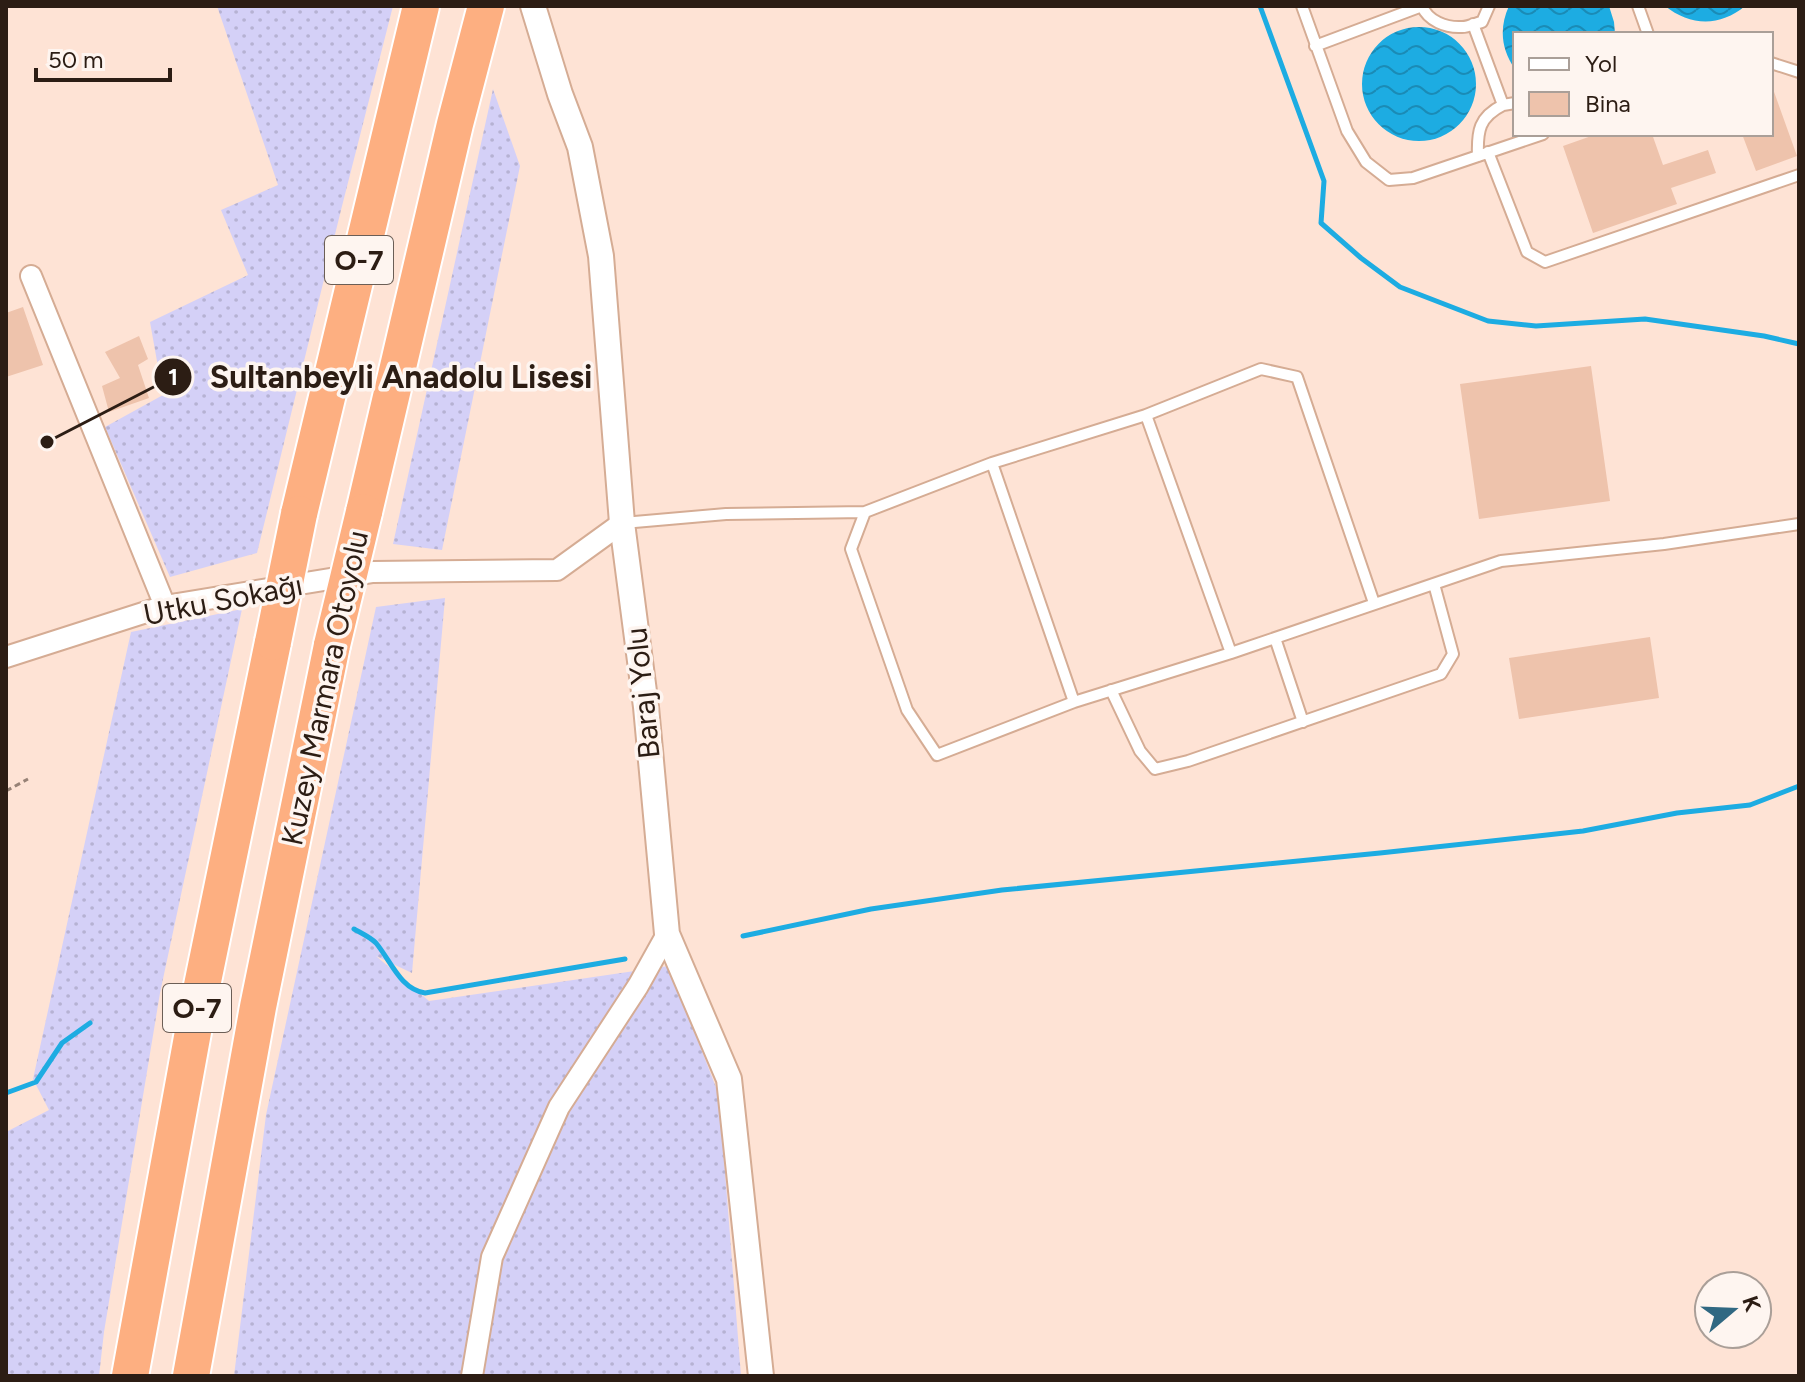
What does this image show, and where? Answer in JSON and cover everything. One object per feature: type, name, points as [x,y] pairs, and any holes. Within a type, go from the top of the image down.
[{"type":"highway","name":"Kuzey Marmara Otoyolu","points":[[130,1376],[194,1025],[299,514],[421,6]]},
{"type":"highway","name":"Kuzey Marmara Otoyolu","points":[[191,1376],[255,1023],[332,645],[455,124],[486,6]]},
{"type":"street","name":"Baraj Yolu","points":[[533,6],[580,147],[601,256],[622,523],[646,707],[667,934],[729,1079],[761,1376]]},
{"type":"street","points":[[31,276],[165,606]]},
{"type":"street","name":"Utku Sokağı","points":[[6,657],[165,606],[373,572],[557,570],[622,523]]},
{"type":"street","points":[[472,1376],[492,1257],[559,1107],[638,986],[667,934]]},
{"type":"lane","points":[[1302,6],[1347,131],[1366,162],[1389,180],[1413,178],[1536,136]]},
{"type":"lane","points":[[1315,46],[1422,6],[1425,13],[1438,23],[1462,27],[1482,22],[1489,6]]},
{"type":"lane","points":[[1638,6],[1647,32]]},
{"type":"lane","points":[[1473,24],[1503,105]]},
{"type":"lane","points":[[1773,64],[1799,72]]},
{"type":"lane","points":[[1513,103],[1489,112],[1481,124],[1478,138],[1527,252],[1545,262],[1799,175]]},
{"type":"lane","points":[[622,523],[726,514],[865,512],[992,463],[1146,415],[1261,369],[1297,377],[1374,603]]},
{"type":"lane","points":[[1146,415],[1231,653]]},
{"type":"lane","points":[[992,463],[1074,702]]},
{"type":"lane","points":[[865,512],[851,549],[907,710],[937,755],[1074,702],[1231,653],[1501,561],[1664,544],[1799,524]]},
{"type":"lane","points":[[1111,690],[1140,751],[1155,769],[1188,761],[1441,674],[1453,654],[1434,584]]},
{"type":"lane","points":[[1275,638],[1303,722]]},
{"type":"path","points":[[6,791],[28,779]]},
{"type":"shaded area","points":[[217,6],[393,6],[257,553],[170,577],[105,427],[163,395],[150,322],[248,275],[221,210],[278,185]]},
{"type":"shaded area","points":[[493,89],[520,166],[442,550],[393,544]]},
{"type":"shaded area","points":[[445,598],[412,973],[376,956],[429,1001],[669,966],[719,1095],[741,1376],[234,1376],[266,1115],[376,607]]},
{"type":"shaded area","points":[[242,609],[160,993],[99,1376],[6,1376],[6,1132],[49,1110],[33,1079],[131,632]]},
{"type":"water","points":[[1509,6],[1609,6],[1615,32],[1513,32],[1513,65],[1503,38]]},
{"type":"water","points":[[1665,6],[1745,6],[1725,18],[1705,21],[1685,17]]},
{"type":"water","points":[[1419,27],[1441,32],[1459,44],[1471,62],[1476,84],[1471,106],[1459,124],[1441,136],[1419,141],[1397,136],[1379,124],[1367,106],[1362,84],[1367,62],[1379,44],[1397,32]]},
{"type":"building","points":[[1773,89],[1797,156],[1756,171],[1743,136],[1773,136]]},
{"type":"building","points":[[1591,136],[1653,136],[1663,165],[1708,150],[1716,173],[1671,188],[1677,204],[1593,233],[1563,146]]},
{"type":"building","points":[[23,307],[43,365],[6,377],[6,313]]},
{"type":"building","points":[[139,336],[148,359],[138,365],[149,398],[109,412],[102,386],[120,378],[105,352]]},
{"type":"building","points":[[1591,366],[1610,501],[1479,519],[1460,384]]},
{"type":"building","points":[[1650,637],[1659,698],[1519,719],[1509,658]]},
{"type":"waterway","points":[[1260,6],[1324,181],[1321,223],[1400,287],[1488,321],[1536,326],[1645,319],[1799,344]]},
{"type":"waterway","points":[[743,936],[871,909],[1002,890],[1583,831],[1677,813],[1750,805],[1799,786]]},
{"type":"waterway","points":[[354,929],[376,943],[402,980],[425,993],[625,959]]},
{"type":"waterway","points":[[6,1093],[36,1082],[62,1043],[90,1023]]},
{"type":"place","name":"Sultanbeyli Anadolu Lisesi","points":[[47,442]]}]
